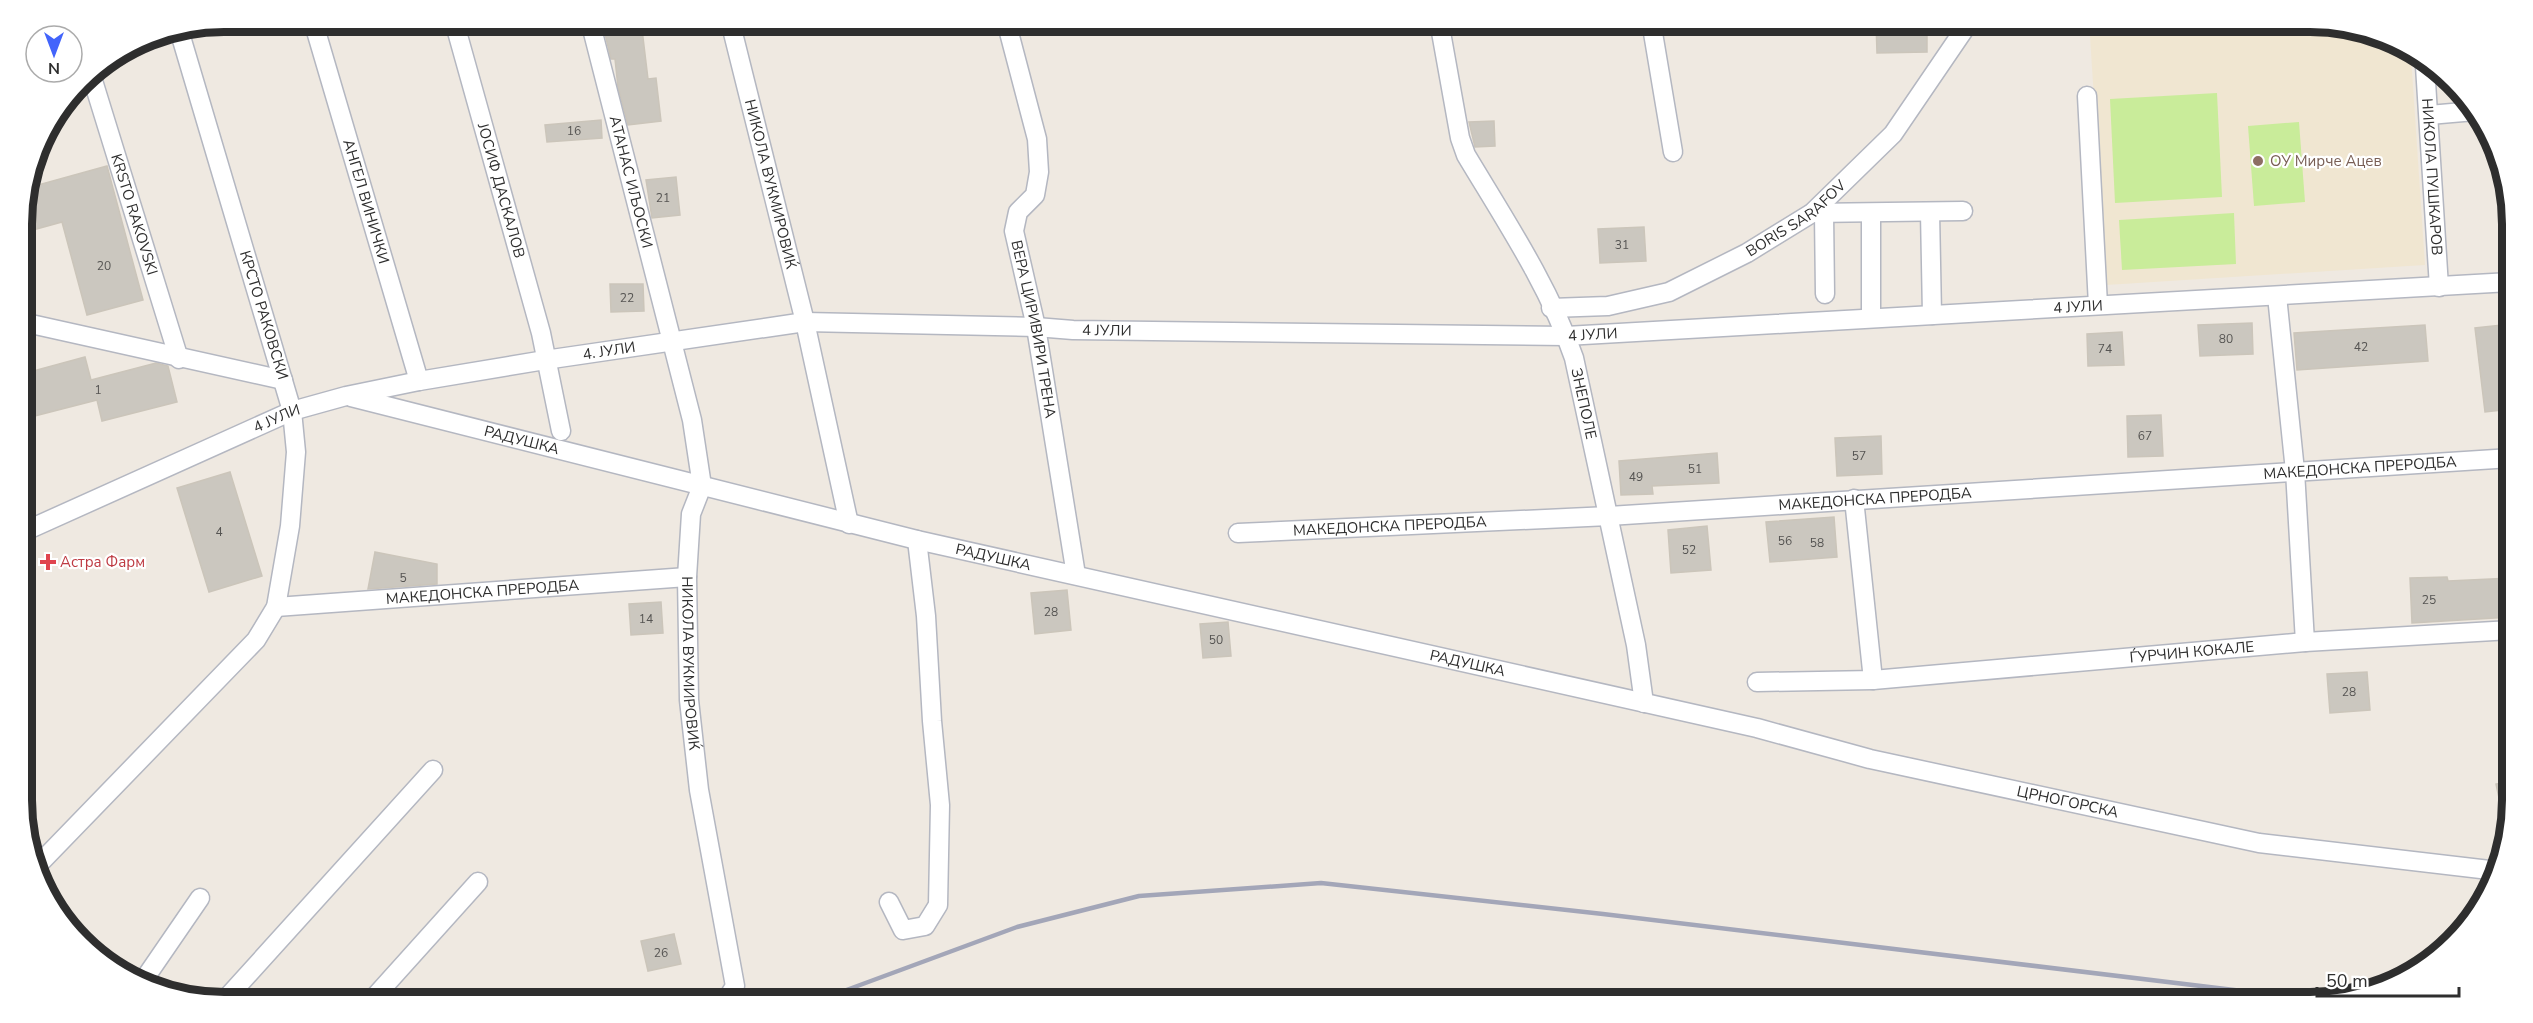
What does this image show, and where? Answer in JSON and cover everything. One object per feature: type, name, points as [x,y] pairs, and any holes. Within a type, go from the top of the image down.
[{"type":"street","name":"АНГЕЛ ВИНИЧКИ","points":[[316,32],[419,381]]},
{"type":"street","name":"ЈОСИФ ДАСКАЛОВ","points":[[457,32],[538,322],[561,431]]},
{"type":"street","name":"AТАНАС ИЉОСКИ","points":[[593,32],[643,235],[674,343]]},
{"type":"street","name":"НИКОЛА ВУКМИРОВИЌ","points":[[733,32],[804,322],[849,524]]},
{"type":"street","name":"ВЕРА ЦИРИВИРИ ТРЕНА","points":[[1009,32],[1037,139],[1039,172],[1035,195],[1018,212],[1014,231],[1036,327],[1076,575]]},
{"type":"street","name":"ЗНЕПОЛЕ","points":[[1441,32],[1460,138],[1466,155],[1529,260],[1566,336],[1574,358],[1636,645],[1644,702]]},
{"type":"street","points":[[1653,32],[1673,152]]},
{"type":"street","name":"BORIS SARAFOV","points":[[1551,308],[1608,306],[1669,292],[1747,253],[1818,213],[1893,134],[1963,32]]},
{"type":"street","name":"КРСТО РАКОВСКИ","points":[[181,36],[292,411],[296,452],[290,526],[276,607]]},
{"type":"street","name":"НИКОЛА ПУШКАРОВ","points":[[2425,71],[2439,286]]},
{"type":"street","name":"KRSTO RAKOVSKI","points":[[92,84],[179,359]]},
{"type":"street","points":[[2087,96],[2098,305]]},
{"type":"street","points":[[2428,115],[2465,112]]},
{"type":"street","points":[[1825,294],[1818,213],[1963,211]]},
{"type":"street","points":[[1930,212],[1932,315]]},
{"type":"street","points":[[1871,213],[1871,318]]},
{"type":"street","name":"4 ЈУЛИ","points":[[674,343],[804,322],[1036,327],[1073,330],[1566,336],[2502,282]]},
{"type":"street","points":[[2277,296],[2295,471],[2304,642]]},
{"type":"street","points":[[32,324],[179,359],[283,380]]},
{"type":"street","name":"4. ЈУЛИ","points":[[545,360],[674,343]]},
{"type":"street","points":[[674,343],[692,420],[702,486]]},
{"type":"street","name":"4 ЈУЛИ","points":[[32,528],[292,411],[346,396],[419,381],[545,360]]},
{"type":"street","name":"РАДУШКА","points":[[346,396],[849,524],[1644,702]]},
{"type":"street","name":"МАКЕДОНСКА ПРЕРОДБА","points":[[1238,533],[1609,516],[2502,459]]},
{"type":"street","name":"НИКОЛА ВУКМИРОВИЌ","points":[[702,486],[691,514],[687,577],[688,700],[699,790],[735,986],[732,992]]},
{"type":"street","points":[[1854,499],[1873,680]]},
{"type":"street","points":[[889,902],[903,930],[925,926],[938,905],[940,805],[918,540]]},
{"type":"street","name":"МАКЕДОНСКА ПРЕРОДБА","points":[[276,607],[687,577]]},
{"type":"street","points":[[42,861],[256,640],[276,607]]},
{"type":"street","name":"ЃУРЧИН КОКАЛЕ","points":[[1757,682],[1873,680],[2304,642],[2502,631]]},
{"type":"street","name":"ЦРНОГОРСКА","points":[[1644,702],[1757,728],[1870,759],[2259,843],[2488,870]]},
{"type":"street","points":[[232,992],[433,770]]},
{"type":"street","points":[[379,992],[478,882]]},
{"type":"street","points":[[146,975],[200,898]]},
{"type":"shaded area","name":"ОУ Мирче Ацев","points":[[2090,32],[2322,32],[2347,35],[2371,42],[2411,61],[2425,265],[2106,285]]},
{"type":"green space","points":[[2217,93],[2222,197],[2115,203],[2110,99]]},
{"type":"green space","points":[[2299,122],[2305,202],[2254,206],[2248,126]]},
{"type":"green space","points":[[2234,213],[2236,264],[2122,270],[2119,220]]},
{"type":"building","points":[[605,32],[642,32],[648,79],[656,78],[661,121],[628,125],[618,87],[615,59],[611,59]]},
{"type":"building","points":[[1876,32],[1927,32],[1927,52],[1877,53]]},
{"type":"building","points":[[601,120],[602,138],[547,142],[545,125]]},
{"type":"building","points":[[1494,121],[1495,146],[1475,147],[1469,122]]},
{"type":"building","points":[[107,166],[143,300],[87,315],[62,222],[32,230],[36,186]]},
{"type":"building","points":[[676,177],[680,215],[652,218],[646,180]]},
{"type":"building","points":[[1644,227],[1646,261],[1600,263],[1598,229]]},
{"type":"building","points":[[610,284],[643,284],[644,311],[611,312]]},
{"type":"building","points":[[2252,323],[2253,354],[2200,356],[2198,325]]},
{"type":"building","points":[[2425,325],[2428,361],[2297,370],[2294,333]]},
{"type":"building","points":[[2502,325],[2502,410],[2485,412],[2475,328]]},
{"type":"building","points":[[2122,332],[2124,365],[2088,366],[2087,334]]},
{"type":"building","points":[[85,357],[91,380],[156,363],[168,366],[177,402],[102,421],[97,400],[32,417],[32,371]]},
{"type":"building","points":[[2161,415],[2163,456],[2128,457],[2127,416]]},
{"type":"building","points":[[1881,436],[1882,474],[1837,476],[1835,438]]},
{"type":"building","points":[[1717,453],[1719,483],[1652,486],[1653,494],[1621,495],[1619,461]]},
{"type":"building","points":[[230,472],[262,576],[209,592],[177,488]]},
{"type":"building","points":[[1834,517],[1837,557],[1770,562],[1766,522]]},
{"type":"building","points":[[1707,526],[1711,570],[1671,573],[1668,530]]},
{"type":"building","points":[[375,552],[437,564],[437,584],[368,589]]},
{"type":"building","points":[[2447,577],[2448,581],[2502,578],[2502,618],[2412,623],[2410,578]]},
{"type":"building","points":[[1067,590],[1071,630],[1035,634],[1031,593]]},
{"type":"building","points":[[661,602],[663,633],[631,635],[629,604]]},
{"type":"building","points":[[1228,622],[1231,656],[1203,658],[1200,624]]},
{"type":"building","points":[[2367,672],[2370,710],[2330,713],[2327,674]]},
{"type":"building","points":[[2502,783],[2501,809],[2496,784]]},
{"type":"building","points":[[674,934],[681,964],[648,971],[641,941]]},
{"type":"railway","points":[[842,992],[1017,927],[1139,896],[1321,883],[1603,914],[2243,991]]},
{"type":"place","name":"ОУ Мирче Ацев","points":[[2258,161]]},
{"type":"place","name":"Астра Фарм","points":[[48,562]]}]
